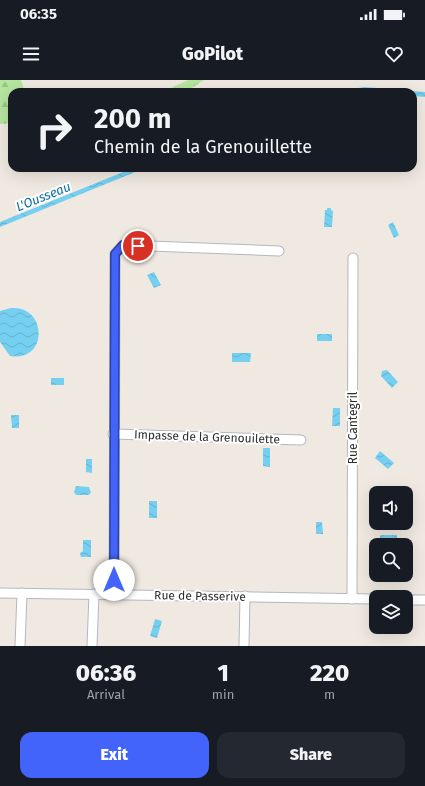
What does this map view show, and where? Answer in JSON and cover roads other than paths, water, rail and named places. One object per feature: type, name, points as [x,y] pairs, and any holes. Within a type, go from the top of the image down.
[{"type":"street","points":[[114,595],[113,434],[115,254],[123,245],[278,251]]},
{"type":"street","name":"Rue Cantegril","points":[[352,599],[353,258]]},
{"type":"street","name":"Impasse de la Grenouilette","points":[[113,434],[301,440]]},
{"type":"street","name":"Rue de Passerive","points":[[0,593],[369,599]]},
{"type":"street","points":[[20,646],[22,593]]},
{"type":"street","points":[[92,646],[94,594]]},
{"type":"street","points":[[244,646],[245,596]]},
{"type":"street","points":[[413,600],[425,600]]},
{"type":"water","points":[[417,91],[425,92],[425,97],[417,96]]},
{"type":"water","points":[[123,172],[135,172],[0,227],[0,222]]},
{"type":"water","points":[[327,208],[331,208],[333,211],[332,227],[324,227],[325,210],[327,210]]},
{"type":"water","points":[[393,222],[399,235],[394,238],[388,225]]},
{"type":"water","points":[[154,272],[161,285],[154,288],[147,275]]},
{"type":"water","points":[[11,308],[23,309],[32,315],[37,323],[39,333],[37,343],[32,351],[23,356],[10,356],[0,342],[0,311]]},
{"type":"water","points":[[317,334],[332,334],[332,341],[317,341]]},
{"type":"water","points":[[232,353],[251,353],[250,362],[232,362]]},
{"type":"water","points":[[387,370],[398,382],[392,388],[381,376],[382,371]]},
{"type":"water","points":[[51,378],[64,378],[64,385],[51,385]]},
{"type":"water","points":[[333,408],[340,408],[340,426],[332,426]]},
{"type":"water","points":[[11,415],[19,415],[19,428],[12,428]]},
{"type":"water","points":[[263,448],[270,448],[270,467],[263,466]]},
{"type":"water","points":[[380,451],[394,463],[388,469],[375,458]]},
{"type":"water","points":[[86,459],[92,459],[92,473],[86,472]]},
{"type":"water","points":[[76,486],[89,487],[91,493],[88,495],[76,495],[74,492]]},
{"type":"water","points":[[149,501],[157,501],[157,518],[149,518]]},
{"type":"water","points":[[316,522],[322,522],[323,534],[316,534]]},
{"type":"water","points":[[380,535],[397,535],[397,538],[380,538]]},
{"type":"water","points":[[83,540],[91,540],[91,557],[81,557],[80,553],[83,551]]},
{"type":"water","points":[[155,619],[162,621],[157,638],[150,636]]},
{"type":"water label","name":"L'Ousseau","points":[[43,196]]}]
